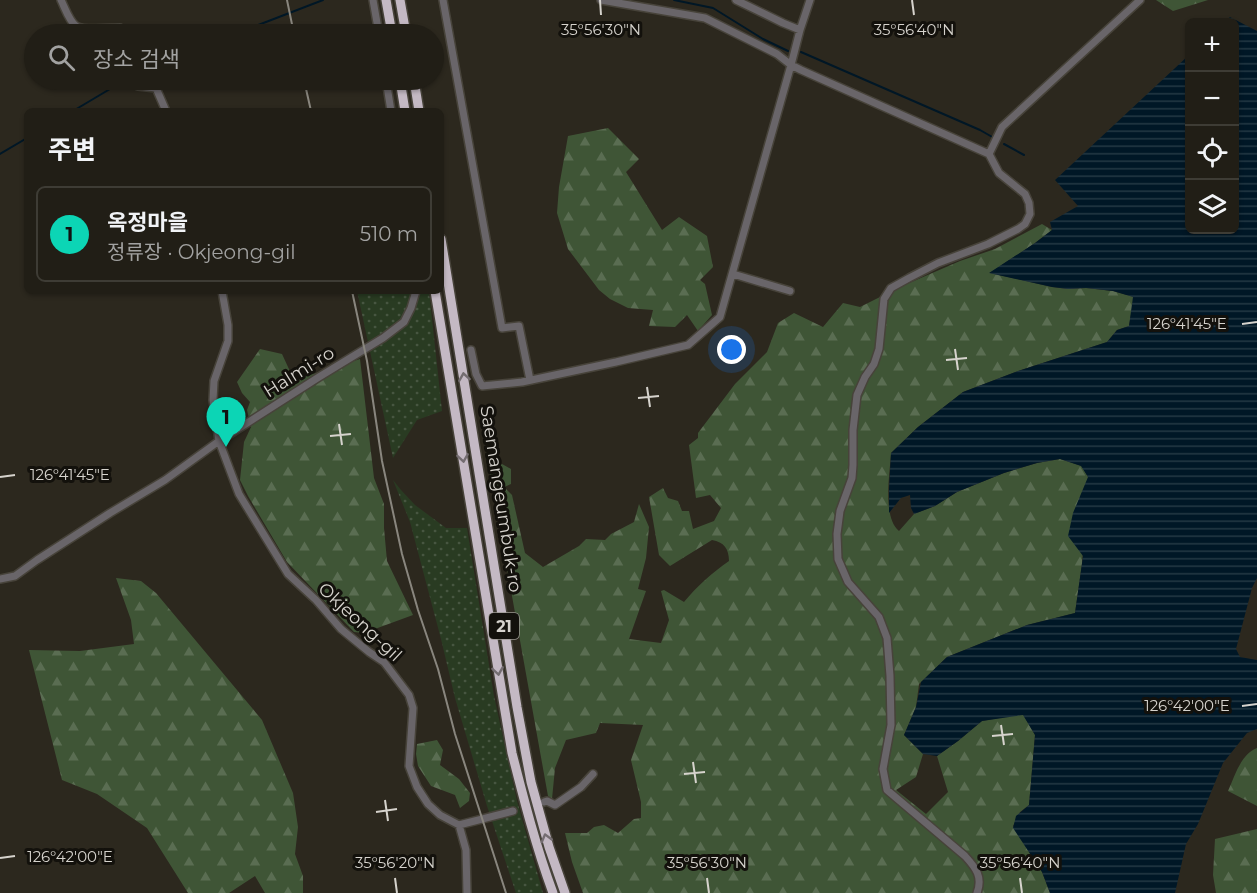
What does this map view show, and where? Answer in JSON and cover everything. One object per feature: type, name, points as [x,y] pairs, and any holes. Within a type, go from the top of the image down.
[{"type":"highway","points":[[386,0],[390,24]]},
{"type":"highway","points":[[400,0],[404,24]]},
{"type":"highway","points":[[402,90],[405,108]]},
{"type":"highway","points":[[416,90],[419,108]]},
{"type":"highway","name":"Saemangeumbuk-ro","points":[[444,257],[531,783],[565,893]]},
{"type":"highway","name":"Saemangeumbuk-ro","points":[[436,294],[512,753],[540,859],[553,893]]},
{"type":"street","points":[[61,0],[74,24]]},
{"type":"street","points":[[373,0],[377,24]]},
{"type":"street","points":[[443,0],[502,328],[519,326],[530,380]]},
{"type":"street","points":[[601,0],[705,18],[777,54],[801,70],[989,154],[999,172],[1025,194],[1029,203],[1030,214],[1025,224],[1018,229],[909,278],[891,288],[884,299],[879,349],[874,364],[857,395],[852,478],[840,511],[837,534],[838,559],[848,582],[879,617],[887,639],[891,725],[883,769],[887,790],[974,865],[980,884],[977,893]]},
{"type":"street","points":[[736,0],[800,30]]},
{"type":"street","points":[[471,350],[476,374],[482,386],[530,380],[688,345],[720,317],[810,0]]},
{"type":"street","points":[[989,154],[1002,128],[1140,0]]},
{"type":"street","points":[[157,90],[165,108]]},
{"type":"street","points":[[388,90],[391,108]]},
{"type":"street","points":[[733,274],[790,291]]},
{"type":"street","name":"Okjeong-gil","points":[[223,294],[228,325],[228,341],[214,381],[213,400],[219,441],[239,494],[288,574],[341,628],[384,662],[409,695],[413,708],[409,766],[417,787],[428,804],[459,825]]},
{"type":"street","name":"Halmi-ro","points":[[0,579],[15,576],[110,513],[165,480],[219,441],[383,338],[404,322],[415,294]]},
{"type":"street","points":[[544,802],[555,805],[581,787],[593,774]]},
{"type":"street","points":[[466,893],[466,850],[459,825],[513,811]]},
{"type":"green space","points":[[1156,0],[1208,0],[1173,11]]},
{"type":"green space","points":[[608,128],[639,159],[626,172],[662,230],[679,217],[707,236],[713,267],[700,280],[705,284],[712,315],[698,331],[687,315],[675,327],[649,326],[653,310],[628,308],[610,299],[599,290],[568,249],[557,213],[568,136]]},
{"type":"green space","points":[[1042,224],[1052,230],[990,273],[1052,287],[1113,291],[1134,297],[1129,326],[1117,330],[1107,342],[963,392],[918,427],[891,453],[888,494],[890,516],[899,531],[914,514],[935,506],[957,492],[1004,473],[1037,463],[1060,459],[1082,466],[1088,477],[1082,564],[1075,613],[1027,625],[947,657],[919,684],[916,707],[904,735],[923,754],[916,777],[896,790],[926,814],[948,792],[937,756],[982,721],[1023,714],[1035,735],[1029,805],[1020,812],[1013,826],[1042,872],[1050,893],[583,893],[565,833],[587,833],[594,827],[604,825],[618,833],[634,819],[641,818],[641,802],[631,760],[643,725],[600,723],[596,733],[566,740],[555,768],[552,799],[548,796],[489,468],[502,464],[511,469],[511,484],[504,487],[512,495],[525,553],[543,567],[579,546],[586,539],[605,540],[611,534],[634,522],[639,504],[649,527],[646,558],[638,589],[646,591],[629,639],[661,643],[669,620],[661,591],[664,590],[684,602],[705,580],[729,561],[729,557],[723,544],[712,540],[670,566],[659,555],[649,497],[663,488],[668,498],[678,501],[682,511],[689,511],[693,529],[714,521],[721,508],[710,495],[696,498],[689,445],[698,438],[698,433],[735,384],[767,352],[778,323],[794,313],[823,327],[843,303],[860,307],[960,261],[995,249]]},
{"type":"green space","points":[[358,294],[429,294],[442,411],[417,420],[393,458]]},
{"type":"green space","points":[[260,349],[282,354],[294,380],[360,359],[374,478],[384,504],[387,561],[413,615],[364,633],[354,632],[287,562],[248,496],[240,480],[244,442],[251,427],[247,410],[250,402],[242,393],[237,382]]},
{"type":"green space","points":[[393,480],[415,505],[446,528],[467,528],[494,696],[517,801],[543,893],[516,893],[455,698],[410,522]]},
{"type":"green space","points":[[116,578],[141,581],[156,593],[262,720],[293,793],[298,827],[295,854],[303,876],[303,893],[265,893],[255,876],[229,893],[188,893],[147,828],[97,794],[62,780],[29,650],[80,651],[134,644],[131,620]]},
{"type":"green space","points":[[437,740],[443,750],[440,765],[459,779],[470,793],[469,801],[460,808],[455,795],[431,786],[418,766],[417,744]]},
{"type":"green space","points":[[1257,748],[1257,806],[1228,791],[1242,761]]},
{"type":"green space","points":[[1257,829],[1257,893],[1216,893],[1213,875],[1215,839]]},
{"type":"water","points":[[1239,22],[1257,31],[1257,578],[1252,588],[1236,649],[1240,657],[1257,660],[1257,729],[1247,733],[1223,763],[1198,824],[1186,844],[1175,893],[1050,893],[1042,872],[1013,828],[1016,816],[1029,805],[1035,735],[1023,715],[982,721],[937,756],[923,754],[904,735],[916,707],[921,682],[947,657],[1027,625],[1075,613],[1083,556],[1068,536],[1073,513],[1088,477],[1081,466],[1060,459],[1037,463],[1004,473],[957,492],[935,506],[914,514],[910,495],[901,498],[889,513],[891,453],[918,427],[963,392],[1107,342],[1117,330],[1129,326],[1133,297],[1113,291],[1052,287],[989,273],[1052,230],[1050,222],[1078,206],[1055,180],[1185,59],[1185,234],[1239,234]]},
{"type":"waterway","points":[[261,24],[323,0]]},
{"type":"waterway","points":[[674,0],[713,8],[763,39],[788,51]]},
{"type":"waterway","points":[[801,52],[994,138]]},
{"type":"waterway","points":[[78,108],[108,90]]},
{"type":"waterway","points":[[0,154],[24,140]]},
{"type":"waterway","points":[[1004,144],[1024,155]]},
{"type":"railway","points":[[287,0],[292,24]]},
{"type":"railway","points":[[306,90],[310,108]]},
{"type":"railway","points":[[353,294],[367,361],[382,461],[402,554],[438,669],[455,734],[506,893]]},
{"type":"place","name":"옥정마을","points":[[226,447]]}]
